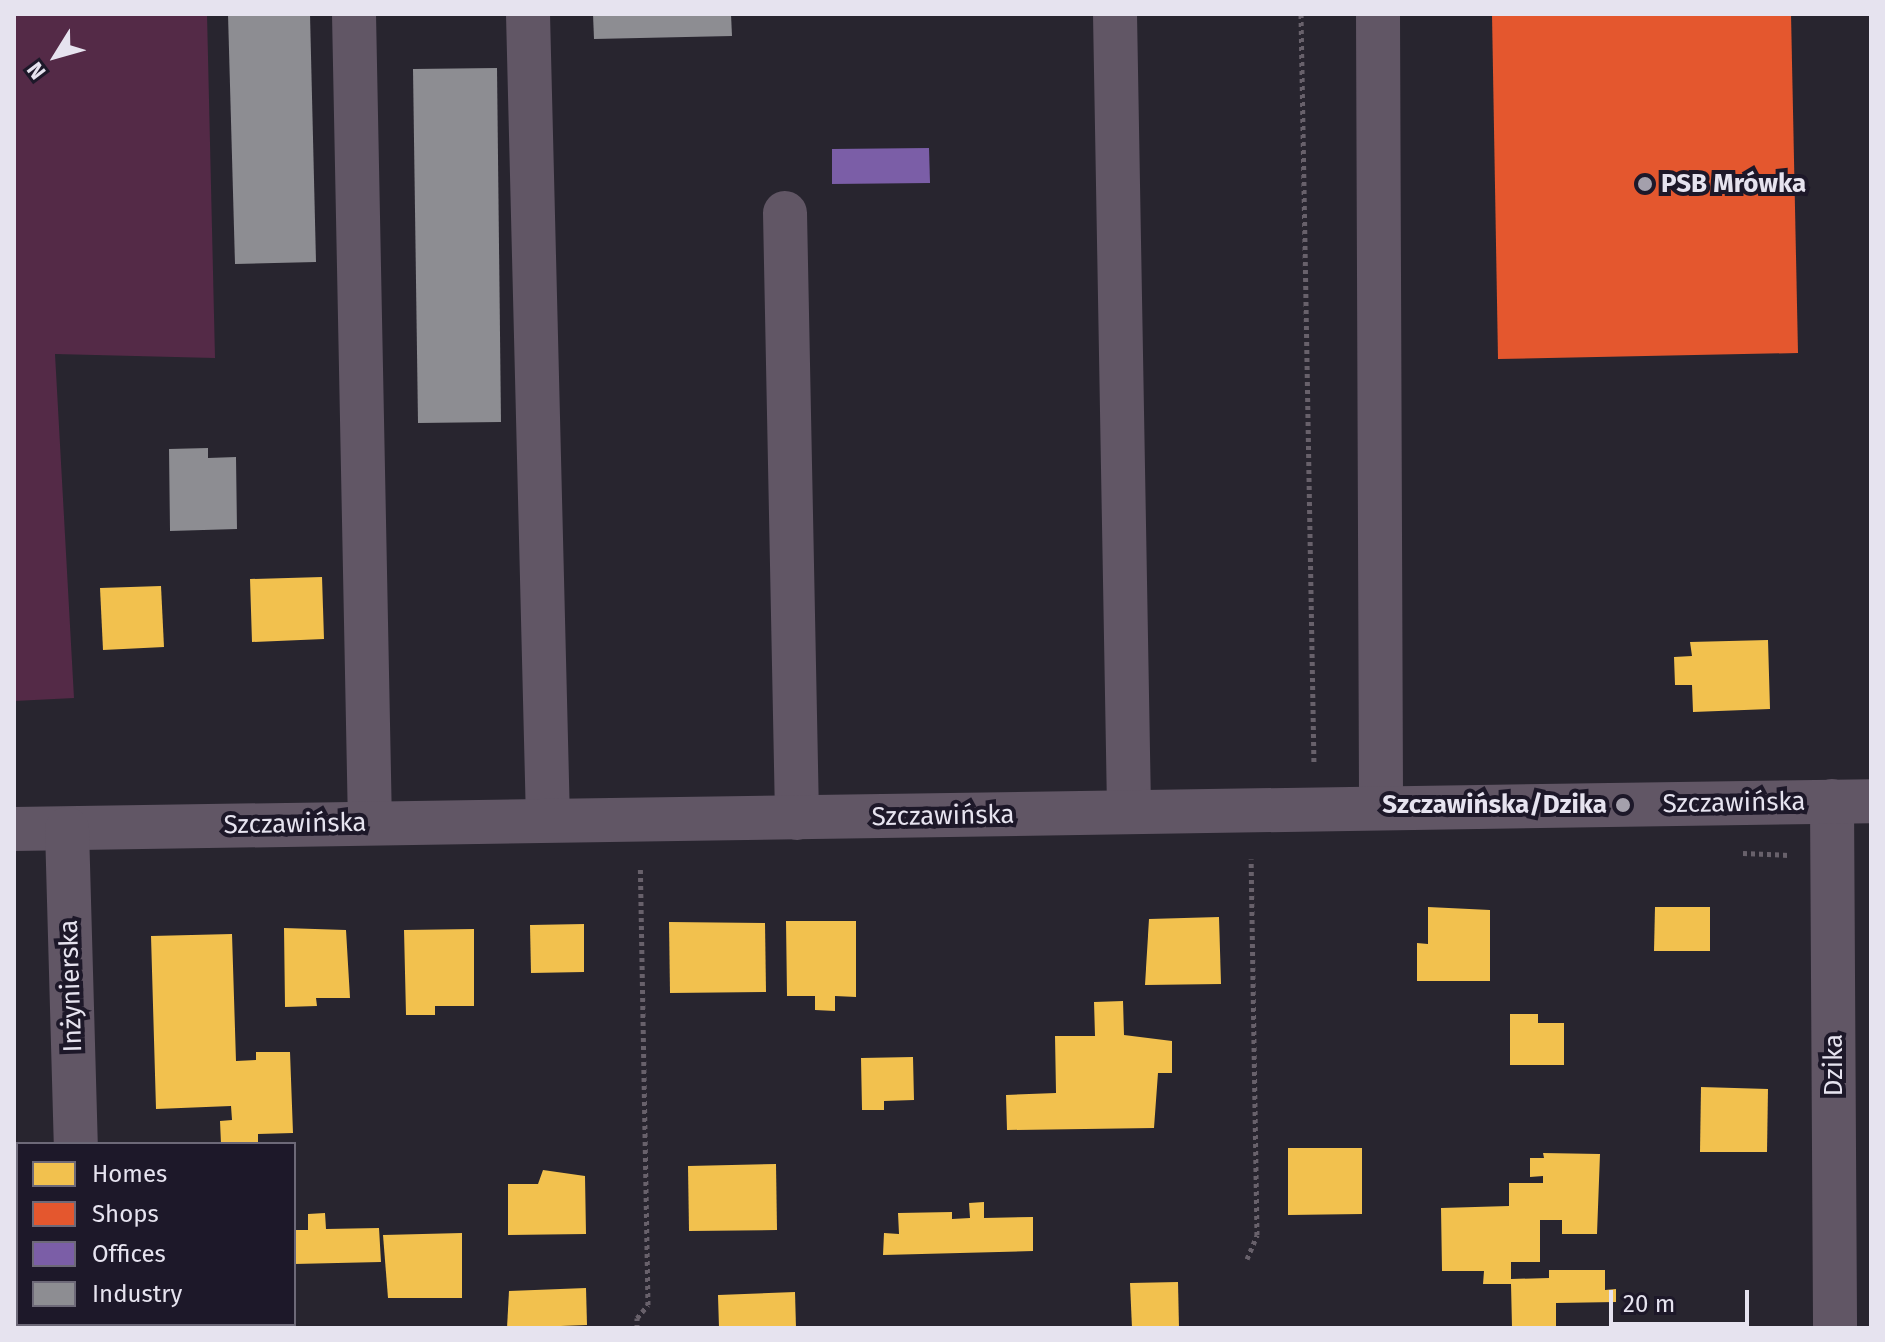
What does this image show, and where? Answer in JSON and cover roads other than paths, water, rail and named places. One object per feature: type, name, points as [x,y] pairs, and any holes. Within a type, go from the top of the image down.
[{"type":"street","points":[[354,14],[370,823]]},
{"type":"street","points":[[528,14],[548,820]]},
{"type":"street","points":[[1115,14],[1129,812]]},
{"type":"street","points":[[1378,14],[1381,807]]},
{"type":"street","points":[[785,213],[797,818]]},
{"type":"street","name":"Szczawińska","points":[[14,829],[1851,801]]},
{"type":"street","name":"Dzika","points":[[1835,1328],[1851,801]]},
{"type":"street","name":"Inżynierska","points":[[67,829],[76,1142]]},
{"type":"place","name":"PSB Mrówka","points":[[1645,184]]},
{"type":"place","name":"Szczawińska/Dzika","points":[[1623,805]]}]
